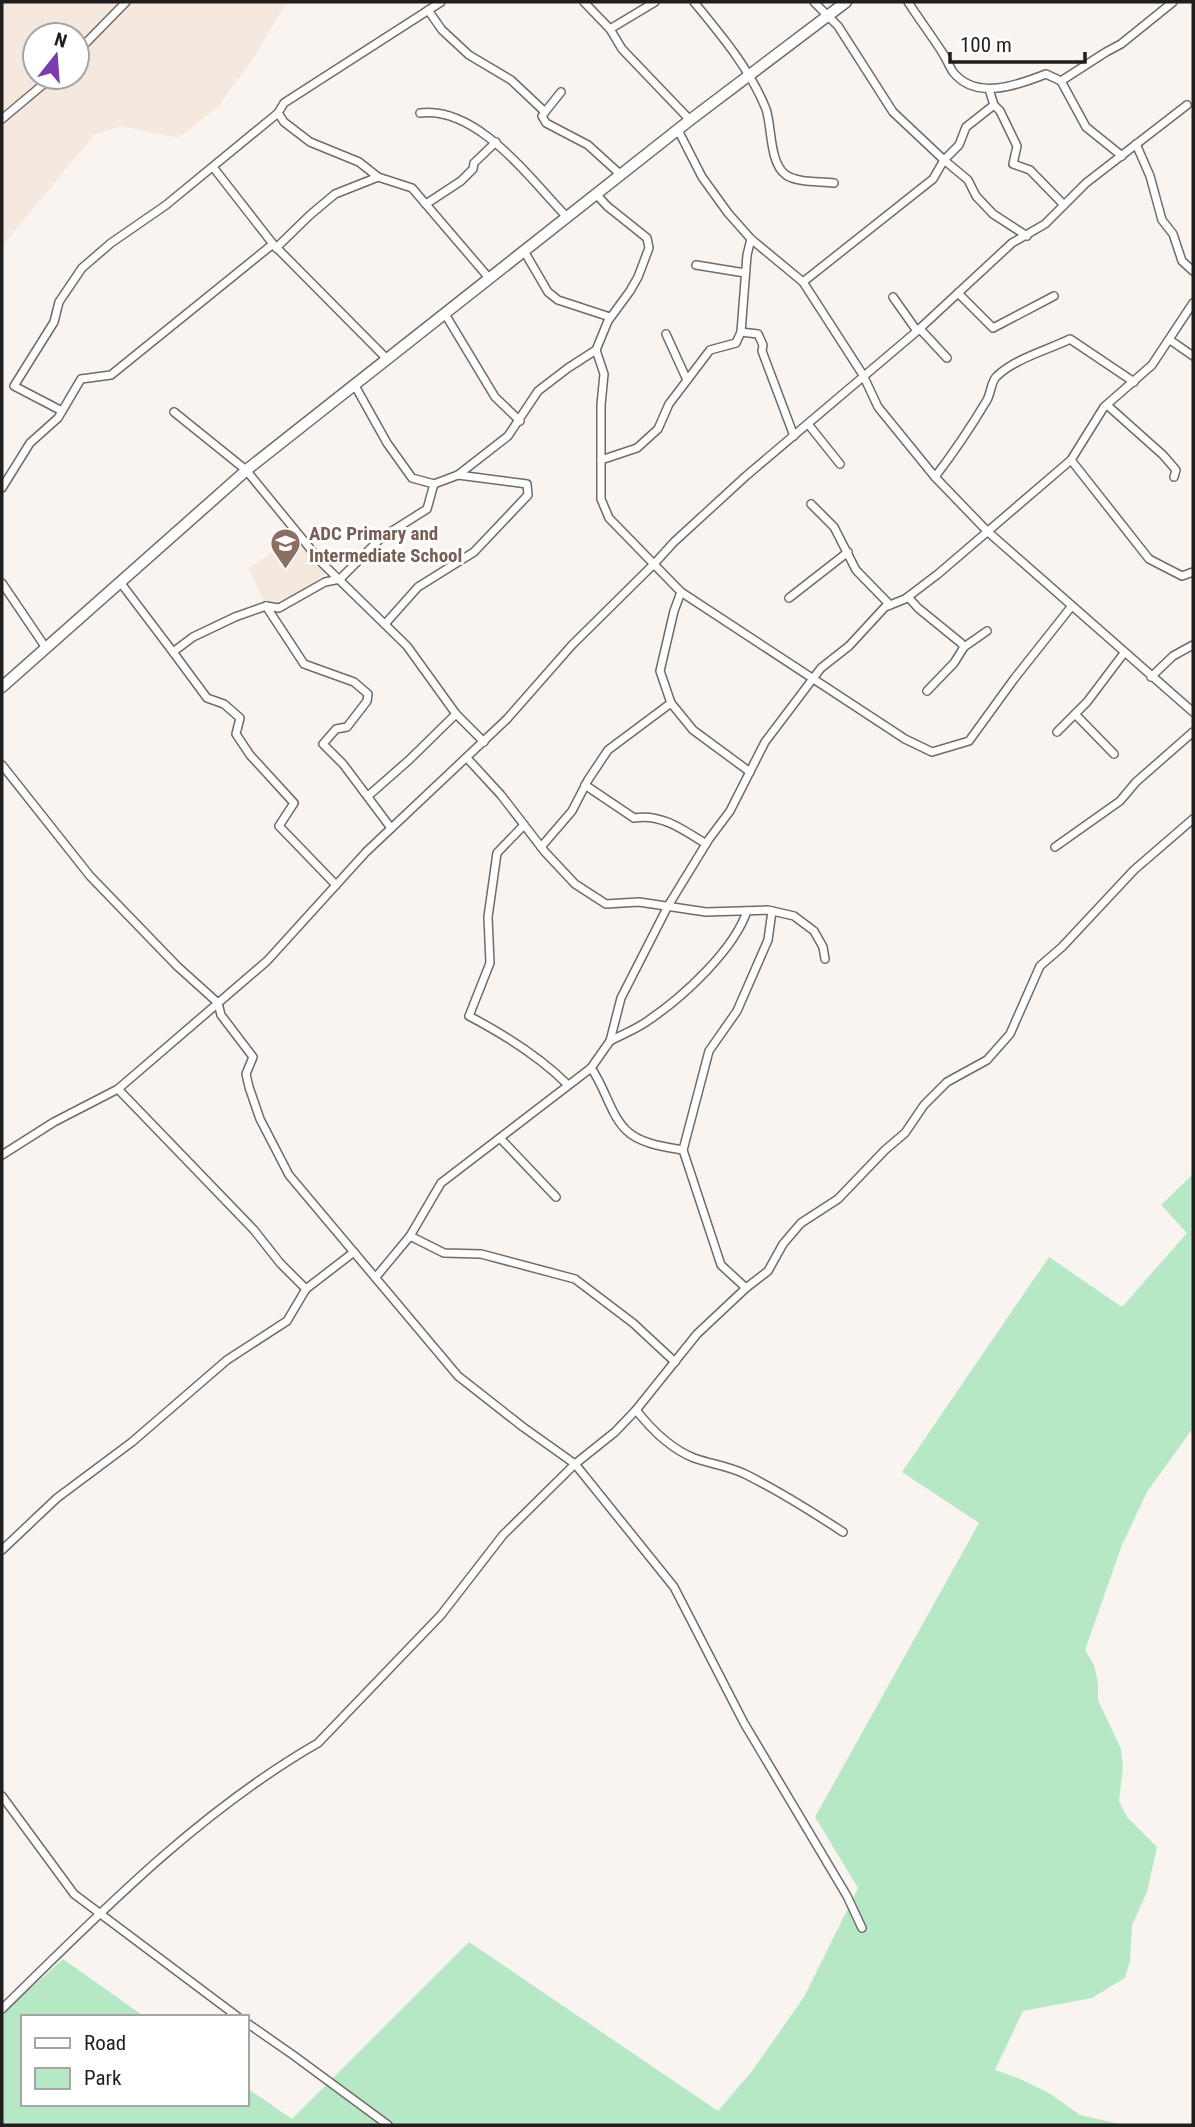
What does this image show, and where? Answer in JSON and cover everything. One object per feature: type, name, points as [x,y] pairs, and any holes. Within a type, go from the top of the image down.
[{"type":"main road","points":[[2,687],[246,470],[690,120],[846,2]]},
{"type":"street","points":[[91,38],[127,2]]},
{"type":"street","points":[[62,411],[14,386],[54,322],[59,302],[82,268],[213,167],[278,113],[284,103],[441,2]]},
{"type":"street","points":[[584,2],[610,29],[622,49],[690,120]]},
{"type":"street","points":[[610,29],[655,2]]},
{"type":"street","points":[[694,2],[750,74],[767,112],[770,138],[782,170],[797,179],[834,183]]},
{"type":"street","points":[[814,2],[838,26],[893,112],[968,180],[976,196],[993,214],[1027,236]]},
{"type":"street","points":[[908,2],[953,72],[967,83],[989,89],[1013,87],[1046,74],[1061,81],[1086,127],[1122,156]]},
{"type":"street","points":[[1061,81],[1121,44],[1173,2]]},
{"type":"street","points":[[428,10],[442,30],[469,55],[511,80],[545,112]]},
{"type":"street","points":[[989,89],[994,105],[1000,111],[1017,146],[1013,164],[1030,170],[1064,205]]},
{"type":"street","points":[[2,119],[35,91]]},
{"type":"street","points":[[561,92],[542,116],[546,123],[588,145],[621,175]]},
{"type":"street","points":[[803,282],[933,179],[944,160],[959,145],[966,127],[994,105]]},
{"type":"street","points":[[2,1155],[54,1122],[118,1088],[267,961],[391,828],[484,742],[580,636],[674,542],[863,375],[919,330],[1012,243],[1045,224],[1086,183],[1187,105]]},
{"type":"street","points":[[420,113],[433,111],[467,121],[496,142],[567,217]]},
{"type":"street","points":[[278,113],[284,122],[310,142],[359,162],[377,177],[412,188],[489,278]]},
{"type":"street","points":[[678,130],[702,177],[751,239],[803,282],[863,375],[878,407],[935,477],[987,531],[1193,712]]},
{"type":"street","points":[[426,204],[461,181],[473,169],[474,163],[496,142]]},
{"type":"street","points":[[1136,144],[1150,176],[1162,220],[1173,234],[1182,261],[1193,271]]},
{"type":"street","points":[[213,167],[274,246],[386,358]]},
{"type":"street","points":[[2,488],[30,443],[62,411],[81,379],[111,375],[274,246],[335,194],[377,177]]},
{"type":"street","points":[[354,384],[387,443],[412,478],[434,484],[458,475],[508,436],[538,391],[596,350],[610,317],[630,291],[649,248],[647,238],[596,194]]},
{"type":"street","points":[[601,460],[637,448],[658,429],[669,404],[710,350],[736,343],[741,332],[745,273],[751,239]]},
{"type":"street","points":[[524,251],[548,292],[558,300],[610,317]]},
{"type":"street","points":[[696,265],[745,273]]},
{"type":"street","points":[[958,293],[993,328],[1054,296]]},
{"type":"street","points":[[893,297],[919,330],[947,358]]},
{"type":"street","points":[[376,1277],[410,1236],[441,1183],[591,1068],[610,1041],[621,998],[668,906],[730,811],[765,742],[821,668],[849,646],[885,607],[908,597],[938,574],[1071,460],[1107,405],[1152,365],[1193,303]]},
{"type":"street","points":[[445,314],[495,397],[520,421]]},
{"type":"street","points":[[741,332],[758,334],[794,436]]},
{"type":"street","points":[[666,334],[687,380]]},
{"type":"street","points":[[935,477],[958,448],[989,397],[995,377],[1013,365],[1070,339],[1134,382]]},
{"type":"street","points":[[1170,340],[1193,356]]},
{"type":"street","points":[[596,350],[604,374],[601,405],[601,499],[609,518],[681,592],[905,739],[932,752],[969,741],[1071,607]]},
{"type":"street","points":[[1107,405],[1163,455],[1176,470],[1174,477]]},
{"type":"street","points":[[174,412],[246,470],[322,563],[407,646],[456,714],[484,742]]},
{"type":"street","points":[[808,424],[840,464]]},
{"type":"street","points":[[1071,460],[1149,559],[1182,576],[1193,572]]},
{"type":"street","points":[[385,624],[418,587],[474,552],[528,495],[527,484],[458,475]]},
{"type":"street","points":[[173,652],[193,637],[235,617],[266,606],[279,608],[325,582],[340,579],[381,538],[427,509],[434,484]]},
{"type":"street","points":[[810,504],[834,527],[856,570],[890,605]]},
{"type":"street","points":[[789,598],[848,552]]},
{"type":"street","points":[[120,582],[207,698],[224,705],[240,718],[236,734],[250,755],[294,803],[279,825],[336,885]]},
{"type":"street","points":[[2,583],[46,648]]},
{"type":"street","points":[[681,592],[660,671],[671,703],[693,730],[750,772]]},
{"type":"street","points":[[908,597],[964,647]]},
{"type":"street","points":[[266,606],[304,664],[354,682],[368,694],[367,701],[346,727],[336,729],[323,744],[344,764],[391,828]]},
{"type":"street","points":[[927,691],[954,663],[964,647],[987,631]]},
{"type":"street","points":[[1151,677],[1173,656],[1193,645]]},
{"type":"street","points":[[1057,732],[1087,702],[1124,653]]},
{"type":"street","points":[[541,847],[572,811],[608,750],[671,703]]},
{"type":"street","points":[[368,796],[456,714]]},
{"type":"street","points":[[1075,714],[1114,754]]},
{"type":"street","points":[[1055,847],[1120,801],[1136,782],[1193,732]]},
{"type":"street","points":[[467,758],[575,884],[606,904],[639,902],[706,912],[772,911],[794,916],[814,931],[823,947],[825,959]]},
{"type":"street","points":[[2,765],[90,876],[177,966],[218,1003],[221,1015],[253,1057],[246,1074],[249,1087],[260,1119],[289,1175],[458,1376],[575,1464],[674,1587],[744,1723],[847,1896],[862,1928]]},
{"type":"street","points":[[585,785],[634,818],[647,816],[674,824],[706,844]]},
{"type":"street","points":[[2,2009],[135,1880],[212,1816],[318,1743],[442,1615],[503,1535],[575,1464],[615,1432],[697,1334],[768,1271],[783,1244],[801,1223],[838,1199],[905,1133],[924,1105],[947,1082],[986,1060],[1010,1034],[1040,966],[1062,947],[1134,870],[1193,819]]},
{"type":"street","points":[[524,825],[497,853],[488,917],[489,963],[469,1016],[516,1043],[552,1069],[567,1084]]},
{"type":"street","points":[[610,1041],[649,1021],[678,998],[722,952],[744,921],[747,911]]},
{"type":"street","points":[[746,1288],[721,1265],[683,1150],[709,1051],[737,1011],[768,940],[772,911]]},
{"type":"street","points":[[591,1068],[627,1132],[653,1144],[683,1150]]},
{"type":"street","points":[[118,1088],[254,1230],[280,1263],[306,1289]]},
{"type":"street","points":[[500,1138],[556,1197]]},
{"type":"street","points":[[410,1236],[444,1253],[481,1254],[575,1279],[634,1323],[675,1362]]},
{"type":"street","points":[[2,1550],[57,1498],[132,1442],[227,1360],[287,1321],[306,1289],[354,1252]]},
{"type":"street","points":[[636,1410],[649,1426],[673,1446],[694,1458],[718,1463],[744,1474],[805,1507],[843,1532]]},
{"type":"street","points":[[2,1796],[74,1894],[235,2015]]},
{"type":"street","points":[[248,2024],[388,2125]]},
{"type":"shaded area","points":[[2,2],[287,2],[253,59],[217,108],[178,138],[121,126],[95,134],[2,246]]},
{"type":"shaded area","name":"ADC Primary and Intermediate School","points":[[297,536],[325,574],[293,596],[265,605],[249,568]]},
{"type":"green space","points":[[1193,1174],[1193,1428],[1147,1492],[1122,1545],[1085,1650],[1094,1665],[1098,1700],[1121,1749],[1123,1767],[1119,1801],[1127,1817],[1157,1847],[1147,1892],[1132,1925],[1130,1961],[1125,1978],[1092,1998],[1023,2011],[995,2070],[1049,2093],[1080,2115],[1124,2125],[2,2125],[2,2014],[63,1959],[142,2015],[21,2015],[21,2106],[248,2106],[248,2089],[292,2119],[469,1942],[718,2111],[752,2071],[804,1997],[858,1888],[815,1817],[979,1523],[902,1472],[1049,1257],[1122,1307],[1187,1233],[1161,1205]]},
{"type":"place","name":"ADC Primary and Intermediate School","points":[[286,571]]}]
